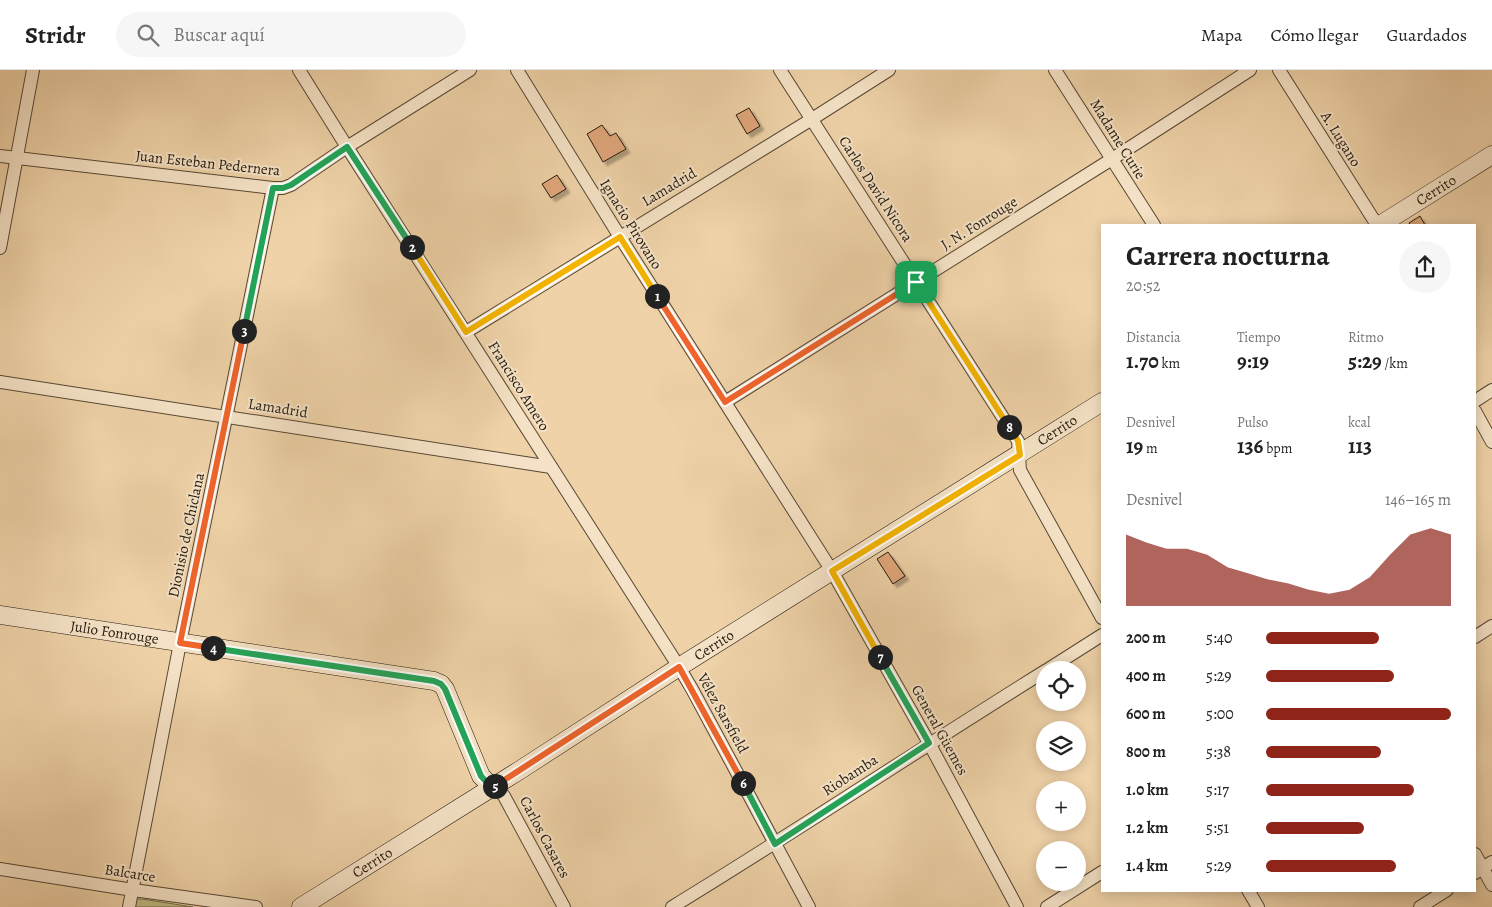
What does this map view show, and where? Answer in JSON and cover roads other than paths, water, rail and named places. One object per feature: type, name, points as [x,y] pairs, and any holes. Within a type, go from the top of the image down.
[{"type":"main road","name":"Cerrito","points":[[1381,224],[1492,154]]},
{"type":"main road","name":"Cerrito","points":[[302,907],[492,788],[679,667],[1101,403]]},
{"type":"main road","name":"Julio Fonrouge","points":[[0,615],[434,681],[441,684],[445,689],[481,776],[492,788]]},
{"type":"street","points":[[0,248],[33,70]]},
{"type":"street","name":"Francisco Amero","points":[[299,70],[679,667]]},
{"type":"street","name":"Juan Esteban Pedernera","points":[[0,156],[283,188],[291,185],[347,147],[470,70]]},
{"type":"street","name":"Ignacio Pirovano","points":[[517,70],[620,237],[832,571]]},
{"type":"street","name":"Carlos David Nicora","points":[[780,70],[1018,441],[1020,470],[1101,616]]},
{"type":"street","name":"Lamadrid","points":[[466,332],[812,120],[889,70]]},
{"type":"street","name":"Madame Curie","points":[[1055,70],[1153,224]]},
{"type":"street","name":"J. N. Fonrouge","points":[[725,402],[1250,70]]},
{"type":"street","name":"A. Lugano","points":[[1278,70],[1378,224]]},
{"type":"street","name":"Dionisio de Chiclana","points":[[129,907],[180,643],[273,188]]},
{"type":"street","name":"Lamadrid","points":[[0,382],[550,467]]},
{"type":"street","points":[[1476,399],[1492,390]]},
{"type":"street","points":[[1476,412],[1492,442]]},
{"type":"street","name":"General Güemes","points":[[832,571],[929,743],[1017,907]]},
{"type":"street","points":[[1476,636],[1492,626]]},
{"type":"street","name":"Riobamba","points":[[1060,661],[1101,636]]},
{"type":"street","name":"Vélez Sarsfield","points":[[679,667],[809,907]]},
{"type":"street","name":"Riobamba","points":[[672,907],[775,844],[929,743],[1036,676]]},
{"type":"street","name":"Carlos Casares","points":[[492,788],[498,789],[504,796],[564,907]]},
{"type":"street","points":[[1476,856],[1492,885]]},
{"type":"street","name":"Balcarce","points":[[0,869],[256,907]]},
{"type":"street","points":[[1047,907],[1101,873]]},
{"type":"street","points":[[1249,892],[1258,907]]},
{"type":"street","points":[[1420,907],[1445,892]]}]
